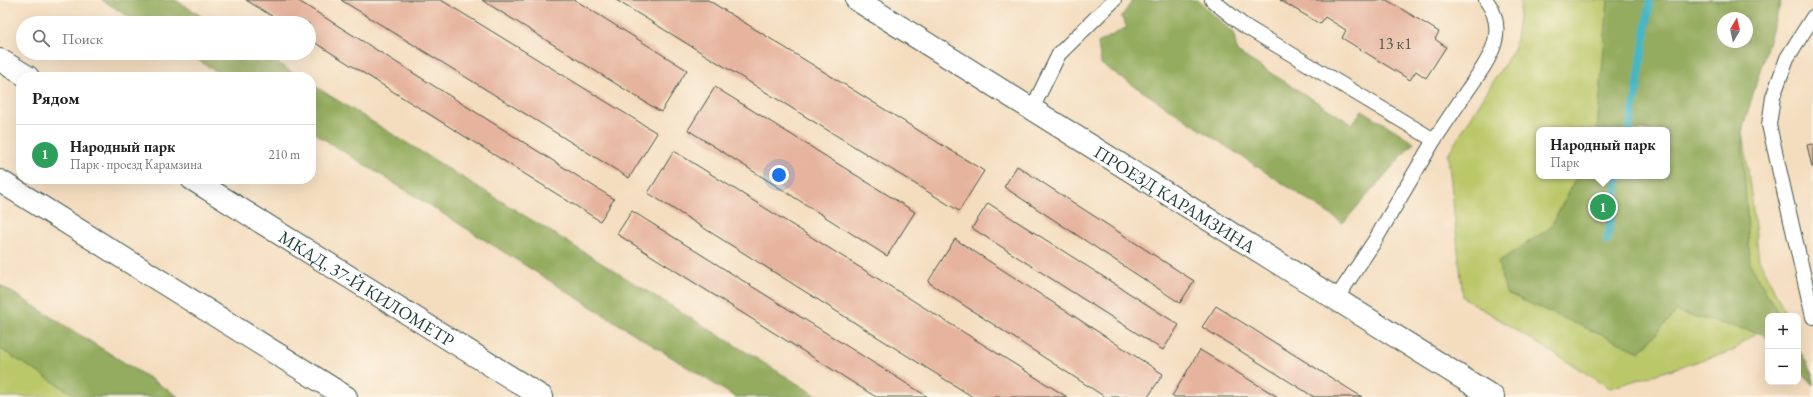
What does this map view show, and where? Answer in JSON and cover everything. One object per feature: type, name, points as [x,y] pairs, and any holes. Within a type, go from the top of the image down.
[{"type":"main road","name":"ПРОЕЗД КАРАМЗИНА","points":[[857,0],[1493,397]]},
{"type":"main road","points":[[0,60],[20,72]]},
{"type":"main road","points":[[0,181],[346,397]]},
{"type":"main road","name":"МКАД, 37-Й КИЛОМЕТР","points":[[200,184],[542,397]]},
{"type":"lane","points":[[1032,108],[1059,54],[1114,0]]},
{"type":"lane","points":[[1212,0],[1243,25],[1434,140]]},
{"type":"lane","points":[[1336,299],[1374,242],[1434,140],[1490,56],[1496,37],[1494,11],[1486,0]]},
{"type":"lane","points":[[1813,17],[1787,58],[1773,97],[1769,125],[1813,317]]},
{"type":"green space","points":[[102,0],[175,0],[201,16],[128,16]]},
{"type":"green space","points":[[1133,0],[1198,0],[1234,34],[1237,52],[1352,124],[1362,110],[1414,142],[1343,223],[1101,64],[1098,43],[1127,27],[1121,17]]},
{"type":"green space","points":[[1521,0],[1782,0],[1741,113],[1759,259],[1784,310],[1780,313],[1765,313],[1765,325],[1732,351],[1610,388],[1463,297],[1448,154],[1515,47]]},
{"type":"green space","points":[[1608,0],[1781,0],[1742,131],[1750,264],[1778,313],[1765,313],[1765,336],[1763,334],[1676,312],[1640,352],[1506,293],[1498,262],[1550,228],[1575,179],[1670,179],[1670,127],[1597,127]]},
{"type":"green space","points":[[198,60],[272,60],[292,72],[217,72]]},
{"type":"green space","points":[[316,87],[819,397],[735,397],[316,134]]},
{"type":"green space","points":[[0,285],[179,397],[0,397]]},
{"type":"green space","points":[[0,285],[179,397],[78,397],[0,349]]},
{"type":"green space","points":[[1801,353],[1813,374],[1813,385],[1801,372]]},
{"type":"building","points":[[246,0],[297,0],[614,199],[600,221],[316,43],[316,16],[272,16]]},
{"type":"building","points":[[341,0],[441,0],[657,133],[629,178]]},
{"type":"building","points":[[482,0],[575,0],[687,70],[661,112]]},
{"type":"building","points":[[616,0],[708,0],[984,171],[959,211]]},
{"type":"building","points":[[1280,0],[1387,0],[1439,32],[1435,39],[1446,47],[1426,78],[1416,71],[1410,80],[1342,38],[1346,30],[1325,17],[1320,24]]},
{"type":"building","points":[[715,87],[915,212],[887,256],[688,130]]},
{"type":"building","points":[[1813,144],[1813,167],[1812,167],[1807,145]]},
{"type":"building","points":[[674,151],[1067,397],[973,397],[648,193]]},
{"type":"building","points":[[1017,166],[1194,281],[1180,303],[1004,187]]},
{"type":"building","points":[[988,203],[1179,325],[1163,350],[972,228]]},
{"type":"building","points":[[632,211],[928,397],[876,397],[617,234]]},
{"type":"building","points":[[955,239],[1163,374],[1148,397],[1105,397],[928,282]]},
{"type":"building","points":[[1216,306],[1362,397],[1314,397],[1202,327]]},
{"type":"building","points":[[1200,350],[1278,397],[1172,396]]},
{"type":"waterway","points":[[1630,127],[1636,96],[1650,0]]},
{"type":"waterway","points":[[1607,241],[1618,179]]},
{"type":"place","name":"Народный парк","points":[[1603,207]]}]
